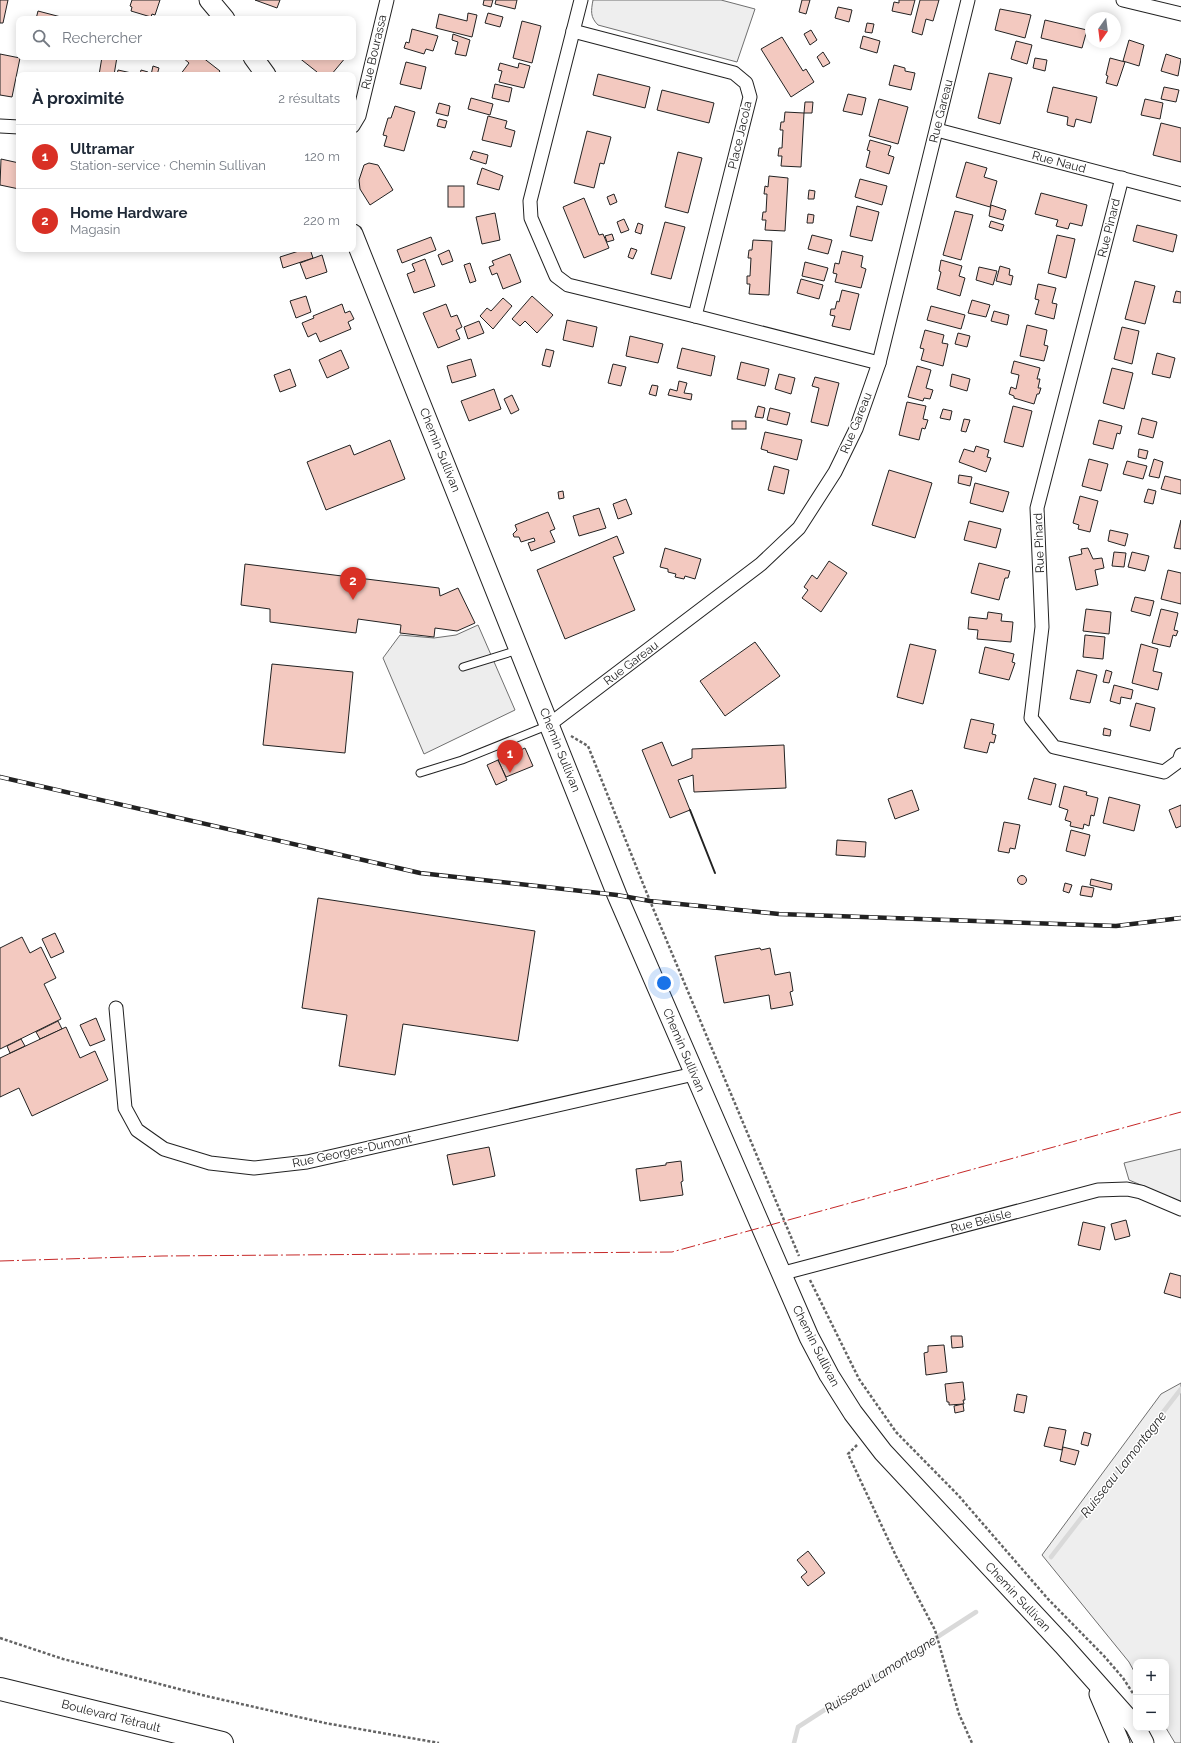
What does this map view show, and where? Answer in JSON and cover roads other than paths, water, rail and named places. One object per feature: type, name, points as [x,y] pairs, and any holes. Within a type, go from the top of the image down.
[{"type":"highway","name":"Boulevard Tétrault","points":[[0,1689],[222,1743]]},
{"type":"main road","points":[[210,0],[223,16]]},
{"type":"main road","points":[[255,60],[264,72]]},
{"type":"main road","name":"Chemin Sullivan","points":[[356,241],[617,895],[780,1274],[809,1337],[829,1375],[853,1413],[883,1452],[1063,1645],[1135,1726],[1144,1743]]},
{"type":"main road","name":"Chemin Sullivan","points":[[1093,1680],[1120,1743]]},
{"type":"street","name":"Rue Bourassa","points":[[356,121],[359,116],[386,0]]},
{"type":"street","points":[[581,0],[530,201],[531,218],[556,276],[568,285],[879,363]]},
{"type":"street","name":"Rue Gareau","points":[[550,724],[762,564],[799,528],[835,472],[856,428],[879,363],[968,0]]},
{"type":"street","points":[[1123,0],[1163,5],[1181,14]]},
{"type":"street","name":"Place Jacola","points":[[573,31],[734,73],[746,83],[750,97],[695,316]]},
{"type":"street","points":[[0,126],[16,127]]},
{"type":"street","name":"Rue Naud","points":[[937,130],[1181,194]]},
{"type":"street","name":"Rue Pinard","points":[[1122,178],[1037,508],[1042,627],[1031,718],[1054,748],[1164,772],[1179,761],[1181,755]]},
{"type":"street","name":"Rue Georges-Dumont","points":[[116,1008],[125,1108],[137,1130],[164,1149],[210,1162],[254,1168],[307,1162],[694,1074]]},
{"type":"street","name":"Rue Bélisle","points":[[780,1274],[1098,1190],[1127,1189],[1141,1192],[1181,1209]]},
{"type":"lane","points":[[463,667],[520,649]]},
{"type":"lane","points":[[420,773],[462,760],[550,724]]},
{"type":"waterway","name":"Ruisseau Lamontagne","points":[[1051,1557],[1181,1389]]},
{"type":"waterway","name":"Ruisseau Lamontagne","points":[[794,1743],[798,1727],[976,1612]]},
{"type":"railway","points":[[0,777],[420,873],[617,895],[650,901],[779,914],[1116,926],[1181,918]]},
{"type":"place","name":"Home Hardware","points":[[353,600]]},
{"type":"place","name":"Ultramar","points":[[510,773]]}]
